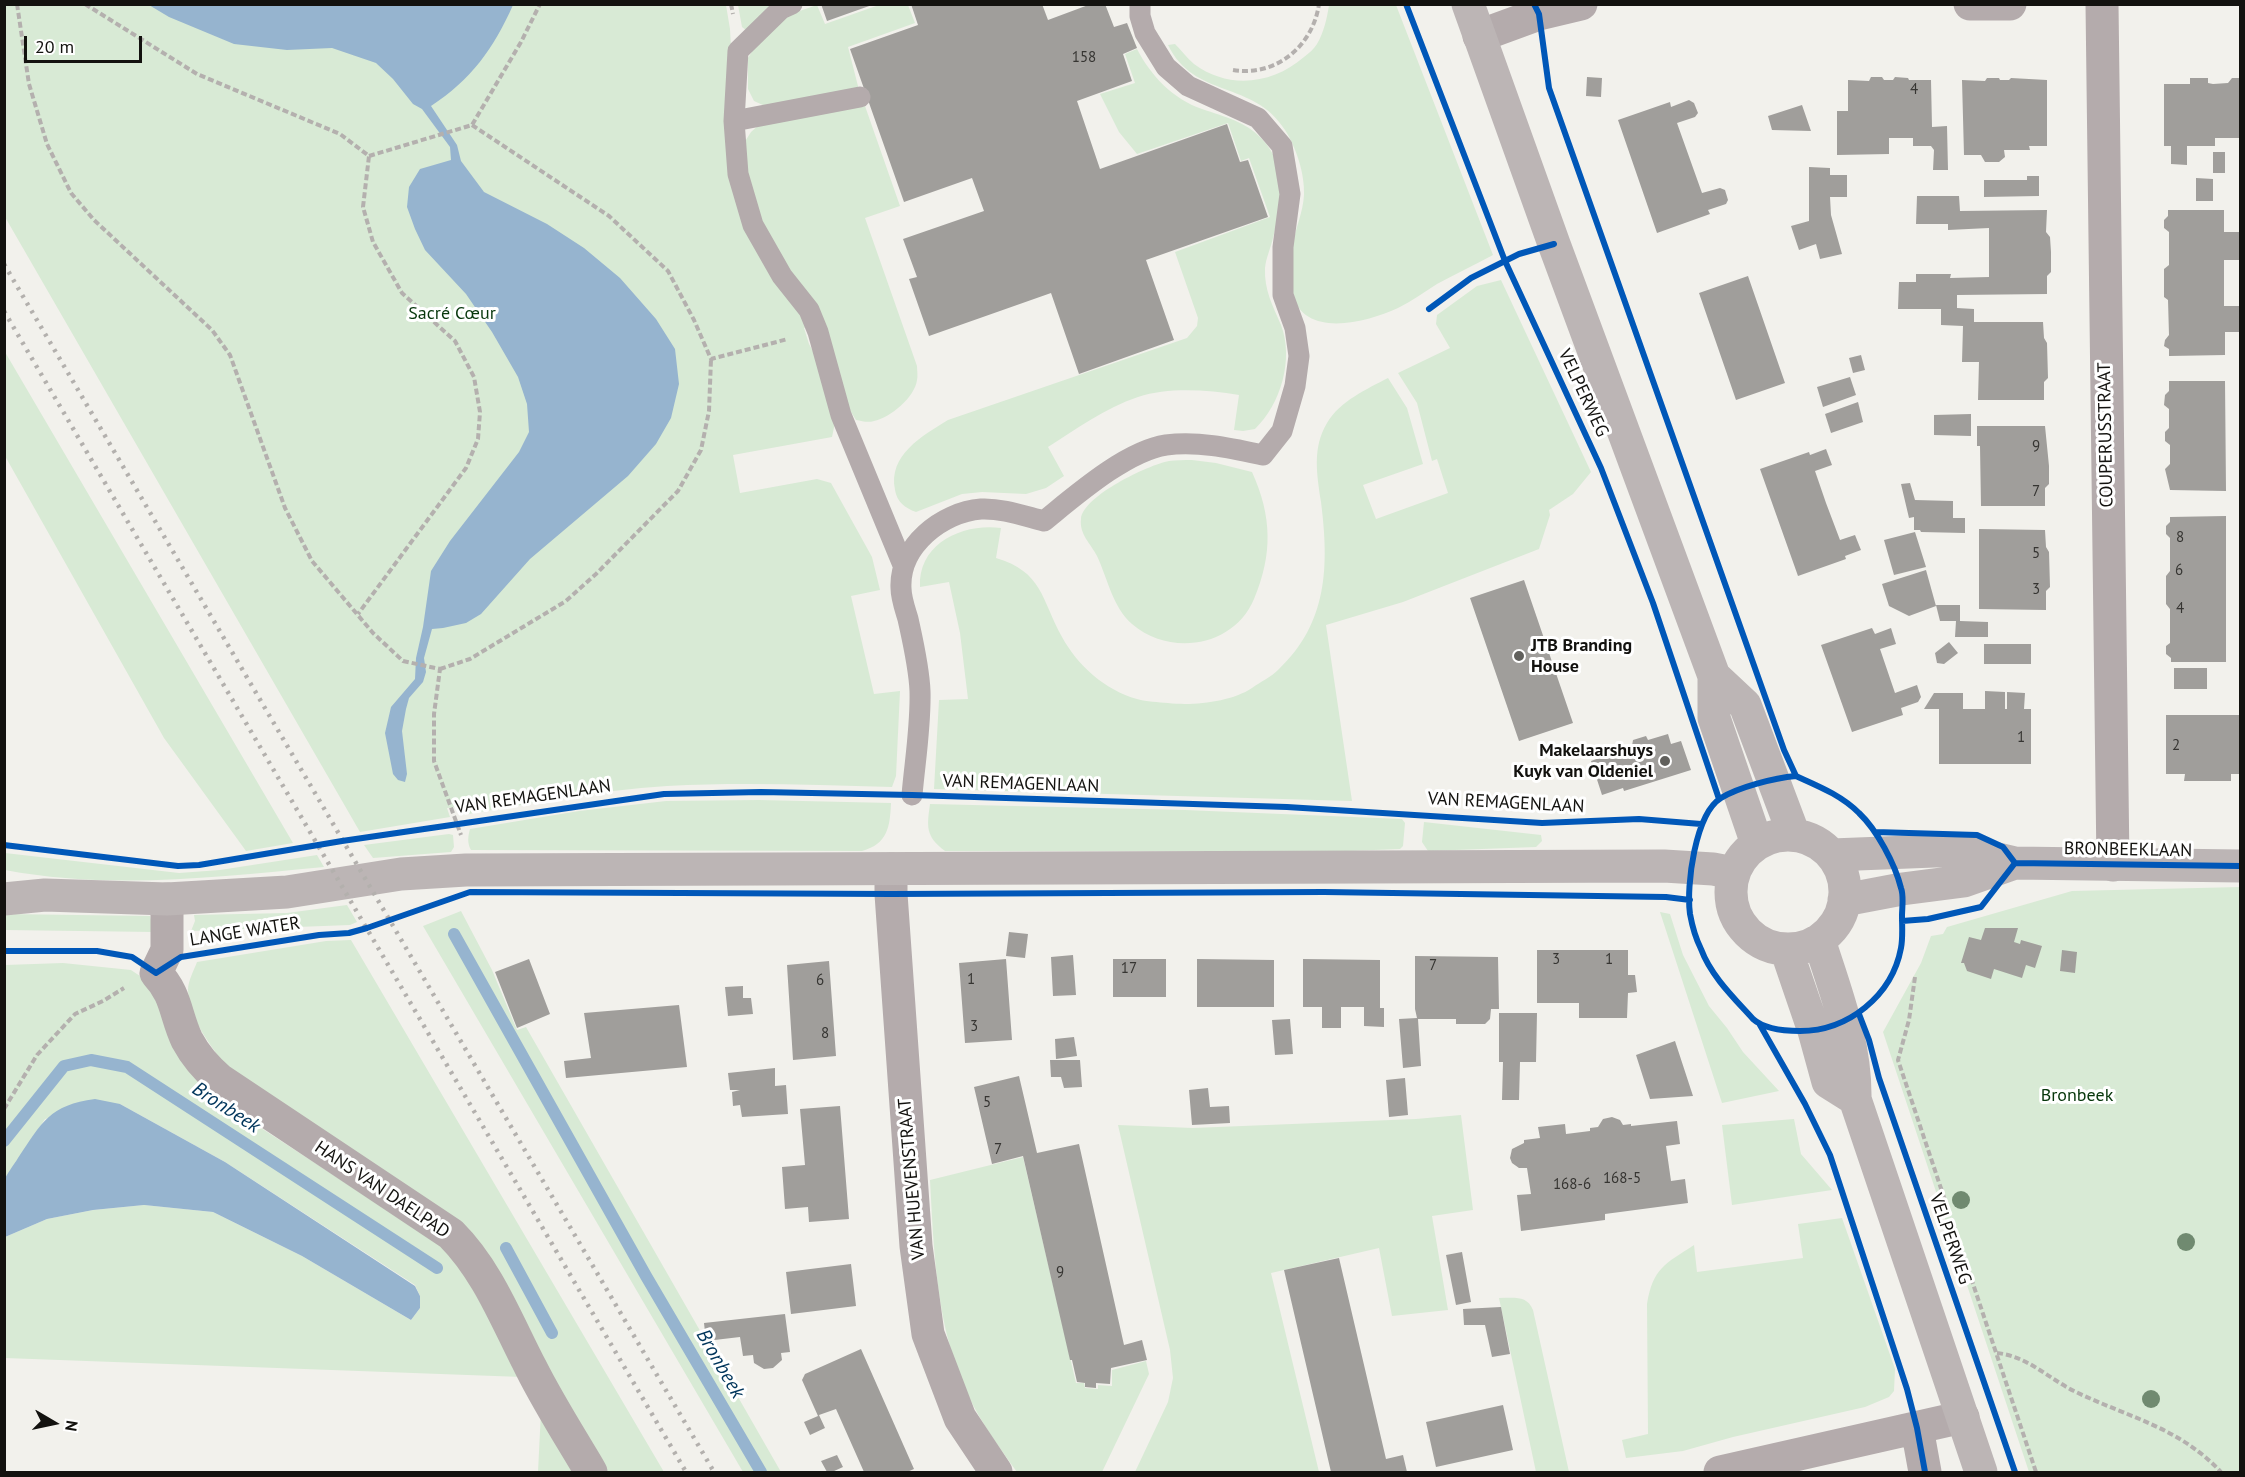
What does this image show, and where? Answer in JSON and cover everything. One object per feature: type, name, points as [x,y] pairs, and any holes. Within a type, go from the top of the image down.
[{"type":"street","name":"VELPERWEG","points":[[1468,4],[1714,676],[1714,718],[1757,844]]},
{"type":"street","points":[[1479,36],[1539,14],[1581,4]]},
{"type":"street","points":[[1970,4],[2010,4]]},
{"type":"street","name":"COUPERUSSTRAAT","points":[[2102,4],[2113,865]]},
{"type":"street","name":"VELPERWEG","points":[[1714,676],[1745,705],[1794,835]]},
{"type":"street","points":[[1794,835],[1808,838],[1821,845],[1832,855],[1841,869],[1845,884],[1844,900],[1838,920],[1819,940],[1798,949],[1786,949],[1769,946],[1753,938],[1740,924],[1733,908],[1731,890],[1734,873],[1743,856],[1757,844],[1775,836],[1794,835]]},
{"type":"street","name":"BRONBEEKLAAN","points":[[1832,855],[1960,850],[2016,863],[2241,866]]},
{"type":"street","name":"BRONBEEKLAAN","points":[[1844,900],[1964,881],[2016,863]]},
{"type":"street","points":[[466,870],[1664,866],[1713,868],[1734,873]]},
{"type":"street","name":"VAN HUEVENSTRAAT","points":[[891,869],[891,906],[916,1246],[928,1334],[960,1418],[996,1473]]},
{"type":"street","name":"LANGE WATER","points":[[4,899],[45,895],[167,898],[287,892],[401,874],[466,870]]},
{"type":"street","name":"LANGE WATER","points":[[4,885],[45,895]]},
{"type":"street","name":"LANGE WATER","points":[[150,970],[167,950],[167,898]]},
{"type":"street","points":[[1819,940],[1852,1047],[1856,1072],[1855,1099],[1981,1473]]},
{"type":"street","points":[[1786,949],[1814,1032],[1827,1082],[1855,1099]]},
{"type":"street","name":"HANS VAN DAELPAD","points":[[150,970],[171,993],[187,1040],[211,1072],[451,1234],[467,1250],[479,1267],[532,1371],[591,1473]]},
{"type":"street","points":[[1720,1473],[1963,1417]]},
{"type":"street","points":[[1917,1428],[1925,1473]]},
{"type":"lane","points":[[792,4],[781,9],[738,51],[734,121],[738,174],[753,225],[782,276],[809,310],[818,332],[841,416],[903,565],[901,588],[920,690],[912,795]]},
{"type":"lane","points":[[903,565],[920,539],[939,524],[957,515],[981,509],[1004,511],[1044,521],[1100,477],[1134,457],[1163,446],[1188,443],[1219,446],[1263,455],[1282,431],[1295,386],[1299,356],[1295,328],[1283,296],[1283,248],[1290,194],[1282,146],[1258,118],[1188,86],[1166,67],[1145,33],[1140,16],[1140,4]]},
{"type":"lane","points":[[734,121],[860,97]]},
{"type":"path","points":[[17,4],[29,84],[47,144],[71,193],[94,220],[212,330],[230,356],[285,508],[312,561],[373,633],[403,662],[440,669],[470,658],[566,601],[596,574],[678,491],[701,450],[709,411],[711,359],[694,320],[668,271],[609,216],[472,125]]},
{"type":"path","points":[[85,4],[196,74],[340,134],[369,156]]},
{"type":"path","points":[[369,156],[472,125],[521,42],[540,4]]},
{"type":"path","points":[[1228,70],[1244,72],[1268,69],[1289,58],[1306,41],[1317,19],[1319,4]]},
{"type":"path","points":[[358,614],[466,468],[478,439],[480,411],[474,377],[455,341],[402,293],[373,242],[363,207],[369,156]]},
{"type":"path","points":[[711,359],[818,332]]},
{"type":"path","points":[[440,669],[434,714],[434,760],[458,824],[466,870]]},
{"type":"path","points":[[4,1109],[37,1055],[75,1014],[103,1001],[150,970]]},
{"type":"path","points":[[1915,977],[1909,1020],[1898,1060],[2036,1473]]},
{"type":"path","points":[[1997,1353],[2022,1359],[2077,1392],[2169,1432],[2192,1445],[2221,1473]]},
{"type":"green space","name":"Sacré Cœur","points":[[4,5],[726,5],[732,66],[732,177],[804,313],[807,327],[804,328],[836,418],[832,437],[733,455],[740,493],[817,479],[831,483],[872,557],[880,590],[851,596],[874,694],[900,691],[896,776],[892,787],[751,784],[641,788],[462,815],[459,807],[447,808],[450,817],[360,832],[5,217]]},
{"type":"green space","points":[[738,5],[774,5],[747,31],[742,27]]},
{"type":"green space","points":[[817,5],[825,24],[879,5],[908,5],[915,23],[848,47],[859,90],[765,106],[754,101],[748,89],[748,58],[757,43],[785,16]]},
{"type":"green space","points":[[1329,5],[1396,5],[1493,255],[1437,284],[1398,308],[1354,322],[1338,323],[1323,322],[1309,317],[1299,308],[1292,293],[1293,243],[1302,207],[1304,187],[1299,161],[1285,130],[1272,114],[1257,103],[1193,74],[1179,62],[1168,45],[1175,44],[1194,64],[1222,78],[1250,80],[1265,78],[1292,66],[1314,48],[1323,30]]},
{"type":"green space","points":[[1137,49],[1156,77],[1172,93],[1191,105],[1234,120],[1249,128],[1262,139],[1276,161],[1281,186],[1279,212],[1265,276],[1270,298],[1285,338],[1286,352],[1283,380],[1272,407],[1255,429],[1243,431],[1234,430],[1239,395],[1188,390],[1138,397],[1102,413],[1048,447],[1064,476],[1046,488],[1026,494],[982,492],[962,494],[916,512],[902,504],[898,498],[894,478],[902,457],[918,440],[948,420],[1187,338],[1197,326],[1198,318],[1175,252],[1270,217],[1249,158],[1241,161],[1228,123],[1137,154],[1119,132],[1100,94],[1135,83],[1125,54]]},
{"type":"green space","points":[[865,106],[900,206],[865,218],[917,366],[915,387],[907,400],[887,416],[870,422],[856,420],[851,412],[758,220],[745,175],[744,143],[760,124],[770,120]]},
{"type":"green space","points":[[1501,280],[1591,472],[1573,494],[1549,510],[1550,515],[1539,549],[1403,602],[1326,625],[1352,801],[934,789],[939,700],[968,699],[960,633],[949,582],[920,587],[921,572],[926,559],[935,548],[958,533],[987,527],[1001,528],[996,558],[1023,571],[1032,579],[1039,588],[1062,637],[1076,658],[1094,676],[1114,690],[1137,699],[1178,704],[1212,702],[1243,693],[1275,673],[1295,652],[1316,613],[1324,571],[1325,549],[1317,452],[1327,423],[1346,402],[1388,378],[1407,408],[1423,464],[1363,485],[1376,519],[1448,493],[1437,459],[1432,461],[1417,403],[1398,373],[1450,348],[1436,324],[1437,315],[1477,286]]},
{"type":"green space","points":[[4,352],[293,843],[246,851],[164,738],[5,456]]},
{"type":"green space","points":[[1192,460],[1252,472],[1259,488],[1268,535],[1265,566],[1254,599],[1245,615],[1232,628],[1217,637],[1200,642],[1182,643],[1164,641],[1147,634],[1125,617],[1115,601],[1097,556],[1084,534],[1081,519],[1084,510],[1093,501],[1132,475],[1169,461]]},
{"type":"green space","points":[[759,800],[891,803],[890,819],[882,839],[871,848],[862,851],[471,850],[468,842],[470,829],[579,811],[666,801]]},
{"type":"green space","points":[[930,804],[1185,810],[1402,819],[1405,823],[1403,846],[1400,849],[945,851],[938,846],[929,830]]},
{"type":"green space","points":[[1424,822],[1541,835],[1542,841],[1536,847],[1428,851],[1422,842]]},
{"type":"green space","points":[[453,835],[454,847],[451,852],[373,858],[364,845]]},
{"type":"green space","points":[[5,853],[179,873],[220,870],[317,855],[324,867],[164,880],[84,879],[5,870]]},
{"type":"green space","name":"Bronbeek","points":[[2240,887],[2240,1472],[2029,1472],[1883,1032],[1921,963],[1931,936],[1943,934],[1947,927],[2072,891]]},
{"type":"green space","points":[[347,905],[357,922],[350,925],[191,931],[195,921],[194,915],[287,913]]},
{"type":"green space","points":[[461,911],[492,970],[517,1030],[526,1027],[781,1472],[743,1472],[423,926]]},
{"type":"green space","points":[[1660,912],[1670,914],[1683,955],[1709,1006],[1743,1052],[1779,1091],[1722,1103]]},
{"type":"green space","points":[[5,914],[150,916],[154,932],[5,930]]},
{"type":"green space","points":[[351,940],[664,1472],[603,1472],[490,1264],[223,1063],[200,1029],[192,1010],[188,990],[197,962],[326,941]]},
{"type":"green space","points":[[63,963],[131,970],[146,980],[201,1082],[221,1102],[452,1252],[522,1377],[5,1358],[5,1237],[47,1219],[93,1210],[144,1205],[213,1212],[302,1256],[411,1320],[420,1308],[420,1296],[415,1285],[225,1162],[120,1104],[45,1119],[5,1180],[5,965]]},
{"type":"green space","points":[[1461,1115],[1473,1210],[1432,1216],[1448,1310],[1392,1316],[1379,1248],[1271,1273],[1319,1472],[1135,1472],[1168,1402],[1173,1378],[1170,1350],[1118,1125],[1193,1128],[1416,1119]]},
{"type":"green space","points":[[1794,1119],[1801,1154],[1832,1190],[1732,1205],[1722,1125]]},
{"type":"green space","points":[[1023,1157],[1076,1383],[1084,1383],[1085,1388],[1098,1389],[1098,1385],[1112,1386],[1112,1370],[1146,1361],[1149,1374],[1102,1472],[1017,1472],[973,1405],[957,1370],[949,1343],[935,1262],[930,1180]]},
{"type":"green space","points":[[1842,1218],[1895,1369],[1894,1391],[1889,1397],[1865,1407],[1733,1437],[1683,1451],[1626,1458],[1622,1440],[1648,1434],[1647,1304],[1653,1282],[1662,1268],[1694,1245],[1697,1272],[1803,1258],[1798,1224]]},
{"type":"green space","points":[[1499,1298],[1524,1300],[1533,1310],[1569,1472],[1536,1472]]},
{"type":"green space","points":[[541,1411],[576,1472],[538,1472]]},
{"type":"water","points":[[149,5],[513,5],[498,35],[480,62],[458,85],[431,106],[457,145],[461,161],[484,192],[547,224],[584,248],[620,278],[656,319],[675,349],[679,384],[671,418],[656,444],[628,476],[530,559],[481,614],[466,623],[432,629],[424,658],[426,672],[423,682],[409,698],[402,731],[407,774],[405,782],[398,780],[393,774],[385,733],[391,707],[415,679],[416,658],[431,571],[450,541],[519,452],[529,432],[527,404],[518,377],[492,332],[466,294],[425,250],[407,207],[409,187],[420,169],[451,160],[450,147],[422,109],[413,104],[393,79],[376,63],[332,48],[287,50],[234,44],[169,17]]},
{"type":"water","points":[[95,1099],[120,1104],[225,1162],[415,1286],[420,1296],[420,1308],[411,1320],[302,1256],[213,1212],[144,1205],[93,1210],[47,1219],[5,1237],[3,1189],[10,1170],[34,1134],[49,1117],[67,1106]]},
{"type":"building","points":[[821,4],[872,4],[872,5],[827,21]]},
{"type":"building","points":[[911,4],[1042,4],[1048,20],[1091,4],[1105,4],[1114,27],[1127,23],[1137,48],[1123,54],[1132,81],[1077,101],[1100,169],[1227,124],[1240,162],[1248,160],[1268,217],[1146,260],[1174,340],[1079,374],[1051,293],[929,336],[909,279],[917,277],[903,239],[984,211],[972,178],[904,202],[850,49],[918,25]]},
{"type":"building","points":[[1587,77],[1602,78],[1601,97],[1586,96]]},
{"type":"building","points":[[1871,77],[1882,77],[1884,80],[1893,80],[1895,77],[1909,80],[1931,80],[1932,127],[1947,126],[1948,170],[1933,170],[1934,150],[1931,146],[1913,146],[1913,138],[1889,138],[1889,154],[1837,155],[1837,111],[1848,111],[1848,80],[1869,81]]},
{"type":"building","points":[[1987,78],[2047,80],[2047,146],[2029,146],[2030,150],[2004,150],[2005,157],[1999,162],[1985,162],[1981,155],[1964,155],[1962,80],[1985,81]]},
{"type":"building","points":[[2190,78],[2208,78],[2208,83],[2213,84],[2228,83],[2232,78],[2240,78],[2240,138],[2215,138],[2215,146],[2187,146],[2187,165],[2171,164],[2171,146],[2164,146],[2164,84],[2190,84]]},
{"type":"building","points":[[1689,100],[1694,103],[1698,113],[1695,117],[1677,123],[1702,193],[1720,188],[1725,190],[1728,200],[1726,204],[1708,210],[1710,214],[1657,233],[1618,120],[1670,102],[1671,107]]},
{"type":"building","points":[[1802,105],[1811,131],[1772,130],[1768,116]]},
{"type":"building","points":[[2213,152],[2225,152],[2225,173],[2213,173]]},
{"type":"building","points":[[1809,167],[1830,168],[1830,175],[1847,175],[1847,197],[1830,197],[1831,215],[1842,254],[1820,259],[1816,244],[1799,250],[1791,226],[1809,221]]},
{"type":"building","points":[[2027,176],[2039,176],[2039,196],[1984,197],[1984,180],[2027,180]]},
{"type":"building","points":[[2196,178],[2213,179],[2213,201],[2196,201]]},
{"type":"building","points":[[1917,196],[1959,196],[1960,211],[2047,210],[2046,232],[2050,237],[2051,272],[2047,276],[2047,294],[1957,295],[1957,308],[1974,309],[1974,322],[2043,322],[2044,338],[2047,343],[2048,378],[2044,382],[2044,400],[1978,400],[1979,362],[1962,362],[1963,326],[1941,325],[1941,309],[1898,309],[1899,282],[1916,282],[1916,274],[1951,274],[1950,278],[1989,277],[1989,228],[1948,230],[1948,224],[1916,224]]},
{"type":"building","points":[[2168,210],[2224,210],[2224,232],[2240,232],[2240,260],[2224,260],[2224,306],[2240,306],[2240,332],[2225,332],[2225,355],[2169,356],[2169,349],[2164,346],[2169,335],[2168,300],[2164,297],[2164,269],[2169,265],[2169,232],[2164,228],[2164,220],[2168,216]]},
{"type":"building","points":[[1748,276],[1785,383],[1736,400],[1699,293]]},
{"type":"building","points":[[1861,355],[1865,370],[1853,373],[1849,358]]},
{"type":"building","points":[[1850,377],[1856,395],[1823,407],[1817,387]]},
{"type":"building","points":[[2169,381],[2225,381],[2226,491],[2170,490],[2165,469],[2170,464],[2170,445],[2165,441],[2165,432],[2169,428],[2169,409],[2164,405],[2165,395],[2169,391]]},
{"type":"building","points":[[1858,402],[1863,422],[1831,433],[1825,414]]},
{"type":"building","points":[[1971,414],[1971,436],[1934,435],[1934,415]]},
{"type":"building","points":[[1977,426],[2045,426],[2049,484],[2045,488],[2045,506],[1981,506],[1980,446],[1977,446]]},
{"type":"building","points":[[1826,449],[1832,465],[1815,471],[1826,503],[1840,540],[1855,535],[1861,550],[1845,556],[1846,559],[1798,576],[1760,469],[1809,452],[1810,455]]},
{"type":"building","points":[[1910,483],[1915,500],[1953,501],[1953,518],[1965,518],[1965,533],[1914,530],[1914,517],[1909,518],[1901,484]]},
{"type":"building","points":[[2226,516],[2226,662],[2171,662],[2171,658],[2166,654],[2166,646],[2170,643],[2170,609],[2166,604],[2166,576],[2170,571],[2170,538],[2166,534],[2166,526],[2170,522],[2170,517]]},
{"type":"building","points":[[1979,529],[2045,530],[2046,547],[2049,552],[2050,587],[2046,591],[2046,610],[1979,609]]},
{"type":"building","points":[[1915,532],[1926,567],[1894,575],[1884,540]]},
{"type":"building","points":[[1926,570],[1936,606],[1909,616],[1889,606],[1882,584]]},
{"type":"building","points":[[1524,580],[1573,723],[1519,741],[1470,598]]},
{"type":"building","points":[[1936,605],[1960,605],[1960,621],[1988,622],[1988,637],[1955,637],[1956,621],[1940,621]]},
{"type":"building","points":[[1872,628],[1875,634],[1891,628],[1896,644],[1880,649],[1895,693],[1917,685],[1921,697],[1918,702],[1901,708],[1903,715],[1852,732],[1821,645]]},
{"type":"building","points":[[1949,642],[1958,653],[1944,664],[1937,663],[1935,653]]},
{"type":"building","points":[[1984,644],[2031,644],[2031,664],[1984,664]]},
{"type":"building","points":[[2174,668],[2207,668],[2207,689],[2174,689]]},
{"type":"building","points":[[1985,691],[2005,692],[2005,709],[2007,709],[2007,692],[2025,693],[2024,709],[2031,709],[2031,764],[1939,764],[1939,709],[1924,709],[1934,693],[1963,693],[1963,709],[1985,709]]},
{"type":"building","points":[[2166,715],[2240,715],[2240,774],[2231,774],[2231,781],[2184,781],[2185,774],[2166,774]]},
{"type":"building","points":[[1668,734],[1671,744],[1681,741],[1691,770],[1624,791],[1623,788],[1602,795],[1591,761],[1632,746],[1633,740],[1646,736],[1648,740]]},
{"type":"building","points":[[1985,928],[2018,928],[2014,942],[2020,944],[2021,940],[2042,946],[2035,968],[2026,965],[2022,978],[1994,969],[1991,979],[1967,971],[1964,963],[1961,963],[1969,937],[1981,940]]},
{"type":"building","points":[[1009,932],[1028,934],[1025,958],[1006,956]]},
{"type":"building","points":[[1537,950],[1628,950],[1628,975],[1635,975],[1637,992],[1628,993],[1627,1018],[1579,1018],[1579,1003],[1537,1003]]},
{"type":"building","points":[[2062,950],[2077,952],[2075,973],[2060,971]]},
{"type":"building","points":[[1073,955],[1076,995],[1053,996],[1051,957]]},
{"type":"building","points":[[1415,956],[1498,957],[1499,1009],[1491,1009],[1490,1019],[1485,1024],[1456,1024],[1456,1019],[1418,1019],[1421,1066],[1403,1068],[1399,1019],[1417,1018]]},
{"type":"building","points":[[529,959],[550,1014],[517,1028],[495,972]]},
{"type":"building","points":[[1006,959],[1012,1040],[965,1043],[959,963]]},
{"type":"building","points":[[1113,959],[1166,959],[1166,997],[1113,997]]},
{"type":"building","points":[[1197,959],[1274,960],[1274,1007],[1197,1007]]},
{"type":"building","points":[[1303,959],[1380,960],[1380,1008],[1384,1008],[1384,1027],[1364,1026],[1364,1007],[1341,1007],[1341,1028],[1322,1028],[1322,1007],[1303,1007]]},
{"type":"building","points":[[829,961],[836,1056],[793,1060],[787,965]]},
{"type":"building","points":[[743,986],[743,998],[751,998],[753,1014],[728,1016],[725,987]]},
{"type":"building","points":[[679,1005],[687,1067],[566,1078],[564,1061],[591,1058],[584,1013]]},
{"type":"building","points":[[1499,1013],[1537,1013],[1536,1062],[1520,1062],[1519,1100],[1502,1100],[1503,1062],[1499,1062]]},
{"type":"building","points":[[1290,1019],[1293,1054],[1275,1055],[1272,1020]]},
{"type":"building","points":[[1074,1037],[1077,1056],[1056,1059],[1055,1039]]},
{"type":"building","points":[[1675,1041],[1693,1096],[1650,1099],[1636,1055]]},
{"type":"building","points":[[1050,1060],[1080,1060],[1082,1087],[1064,1088],[1061,1077],[1051,1077]]},
{"type":"building","points":[[775,1068],[775,1086],[786,1085],[788,1114],[742,1117],[740,1105],[733,1106],[732,1092],[740,1090],[730,1090],[728,1073]]},
{"type":"building","points":[[1019,1076],[1037,1153],[1079,1144],[1124,1345],[1142,1340],[1147,1360],[1111,1368],[1110,1384],[1096,1383],[1096,1388],[1085,1387],[1085,1383],[1077,1382],[1072,1360],[1070,1360],[1023,1156],[992,1164],[974,1087]]},
{"type":"building","points":[[1405,1078],[1408,1115],[1389,1117],[1386,1080]]},
{"type":"building","points":[[1208,1088],[1210,1107],[1229,1106],[1230,1123],[1192,1125],[1189,1090]]},
{"type":"building","points":[[840,1106],[849,1219],[809,1222],[808,1207],[785,1209],[782,1167],[805,1165],[800,1109]]},
{"type":"building","points":[[1612,1117],[1620,1120],[1623,1125],[1631,1124],[1631,1126],[1677,1121],[1680,1144],[1666,1146],[1671,1181],[1685,1179],[1688,1203],[1605,1214],[1605,1220],[1521,1231],[1517,1195],[1531,1194],[1527,1168],[1519,1168],[1512,1163],[1510,1158],[1512,1149],[1524,1143],[1524,1140],[1540,1138],[1538,1127],[1565,1124],[1566,1134],[1590,1131],[1590,1128],[1598,1127],[1603,1119]]},
{"type":"building","points":[[1462,1252],[1471,1302],[1456,1305],[1446,1255]]},
{"type":"building","points":[[1339,1258],[1386,1459],[1403,1455],[1407,1472],[1331,1472],[1284,1270]]},
{"type":"building","points":[[851,1264],[856,1306],[791,1314],[786,1272]]},
{"type":"building","points":[[1501,1307],[1510,1354],[1492,1357],[1485,1325],[1464,1325],[1463,1309]]},
{"type":"building","points":[[785,1314],[790,1352],[781,1353],[782,1360],[773,1368],[764,1369],[754,1363],[753,1355],[743,1356],[740,1337],[706,1341],[704,1323]]},
{"type":"building","points":[[861,1349],[914,1469],[907,1472],[864,1472],[836,1409],[819,1415],[825,1428],[810,1435],[804,1422],[818,1416],[802,1380],[805,1374]]},
{"type":"building","points":[[1503,1405],[1513,1450],[1436,1467],[1426,1422]]},
{"type":"building","points":[[837,1455],[843,1467],[827,1472],[821,1461]]},
{"type":"waterway","points":[[454,934],[646,1276],[761,1472]]},
{"type":"waterway","name":"Bronbeek","points":[[4,1141],[64,1066],[91,1060],[127,1067],[437,1268]]},
{"type":"waterway","name":"Bronbeek","points":[[506,1248],[552,1333]]},
{"type":"railway","points":[[4,264],[714,1472]]},
{"type":"railway","points":[[4,311],[686,1472]]},
{"type":"cycle path","points":[[1406,4],[1505,261],[1601,468],[1653,603],[1719,799]]},
{"type":"cycle path","points":[[1534,4],[1539,14],[1549,88],[1784,750],[1796,776]]},
{"type":"cycle path","points":[[1429,309],[1471,278],[1519,254],[1554,244]]},
{"type":"cycle path","points":[[1796,776],[1821,787],[1852,807],[1866,820],[1879,838],[1890,858],[1902,891],[1902,936],[1896,965],[1888,981],[1865,1008],[1835,1025],[1818,1029],[1788,1031],[1763,1025],[1753,1019],[1717,977],[1697,941],[1689,902],[1694,852],[1699,834],[1712,806],[1721,798],[1737,790],[1767,781],[1796,776]]},
{"type":"cycle path","name":"VAN REMAGENLAAN","points":[[4,845],[178,866],[199,865],[342,841],[664,794],[761,792],[1287,807],[1542,823],[1639,819],[1701,824]]},
{"type":"cycle path","points":[[1875,832],[1977,835],[2003,847],[2015,863]]},
{"type":"cycle path","points":[[2015,863],[2240,866]]},
{"type":"cycle path","points":[[1902,921],[1928,919],[1981,907],[2015,863]]},
{"type":"cycle path","points":[[4,951],[97,951],[132,957],[156,973],[181,957],[319,935],[349,933],[470,892],[891,894],[1324,892],[1666,897],[1690,900]]},
{"type":"cycle path","points":[[1859,1014],[2015,1472]]},
{"type":"cycle path","points":[[1760,1025],[1805,1104],[1830,1155],[1907,1389],[1925,1472]]},
{"type":"place","name":"JTB Branding House","points":[[1519,656]]},
{"type":"place","name":"Makelaarshuys Kuyk van Oldeniel","points":[[1665,761]]}]
